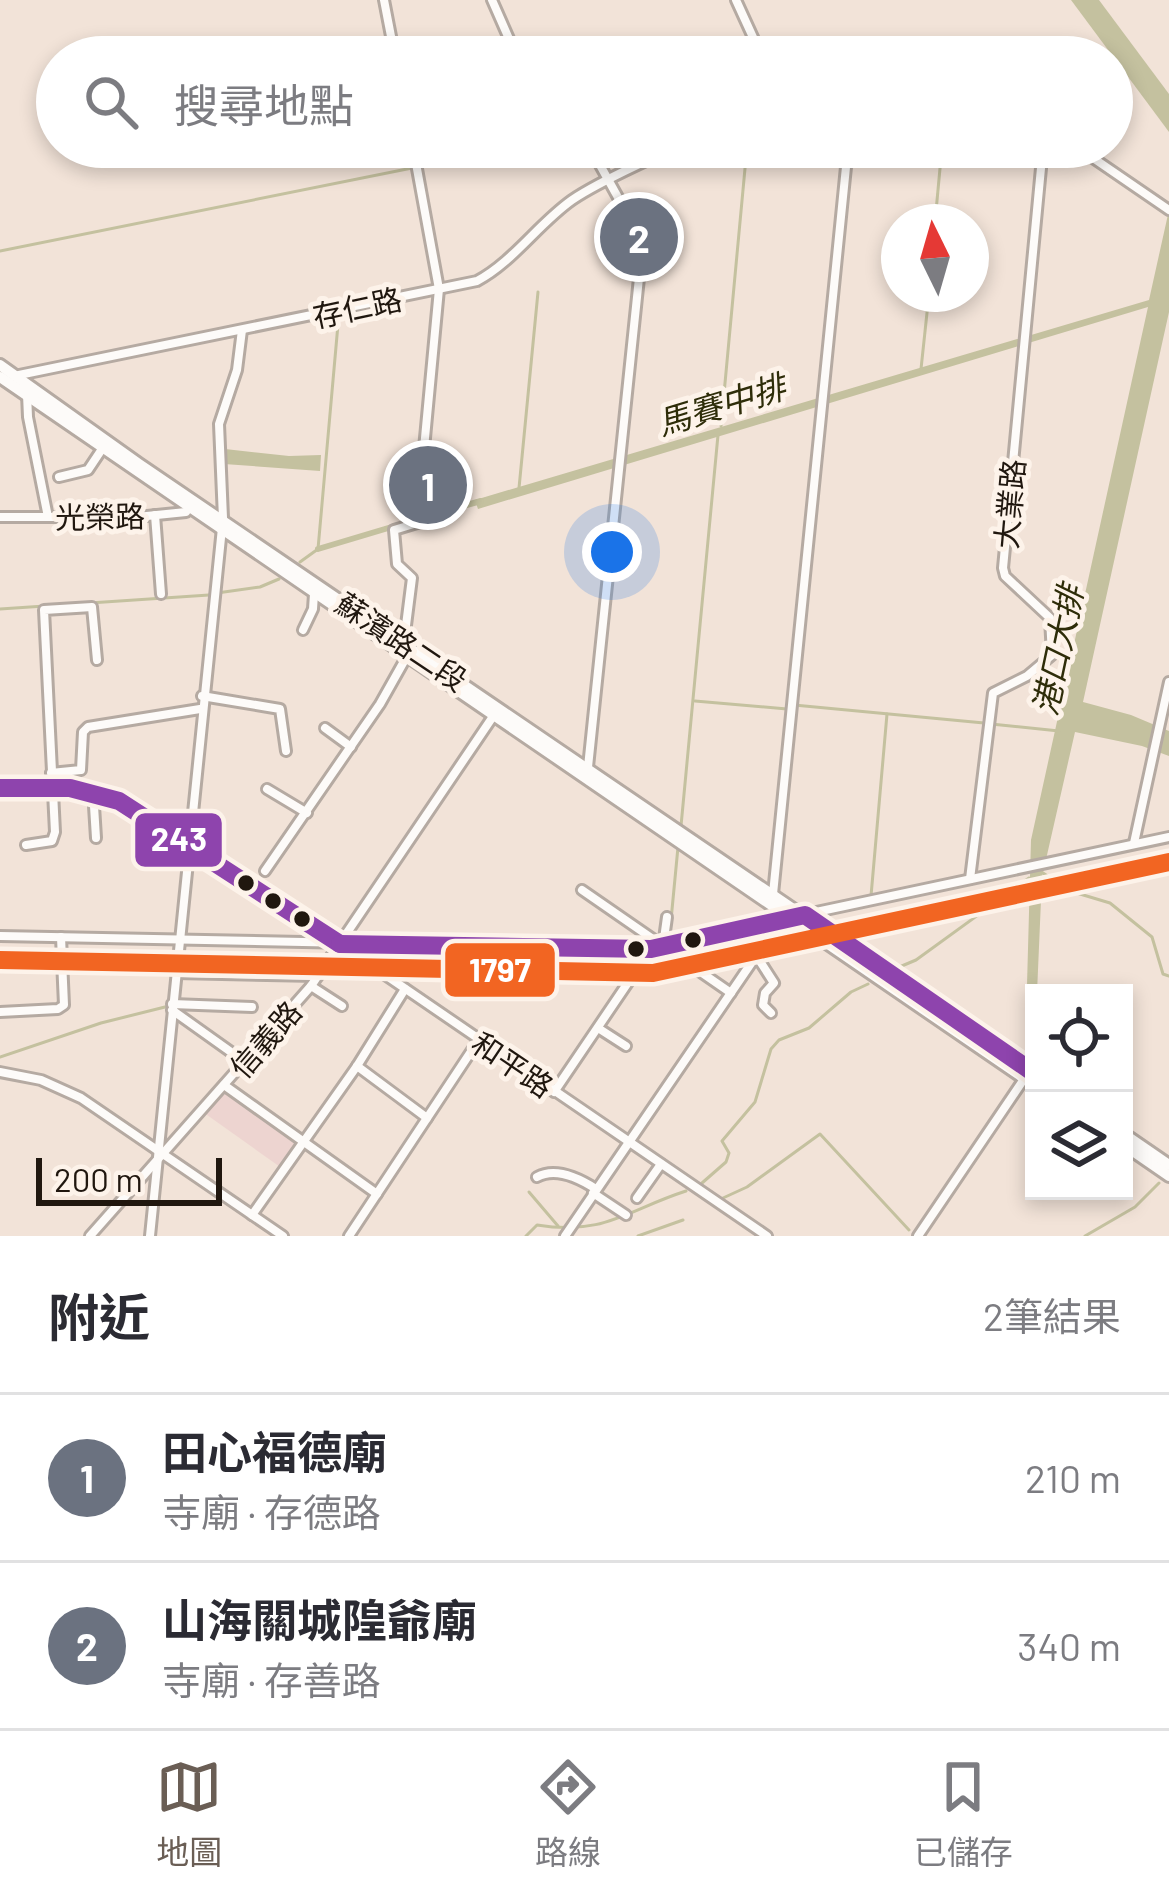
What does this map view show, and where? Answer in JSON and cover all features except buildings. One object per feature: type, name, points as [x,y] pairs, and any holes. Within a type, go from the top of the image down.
[{"type":"main road","name":"蘇濱路二段","points":[[0,365],[102,449],[137,468]]},
{"type":"main road","name":"蘇濱路二段","points":[[1,378],[404,641],[789,916],[921,1000]]},
{"type":"main road","name":"蘇濱路二段","points":[[222,525],[314,594],[588,767],[806,915],[921,1000]]},
{"type":"main road","points":[[921,1000],[1025,1073]]},
{"type":"main road","points":[[1133,1140],[1169,1165]]},
{"type":"main road","points":[[1133,1151],[1169,1176]]},
{"type":"street","points":[[384,0],[391,36]]},
{"type":"street","points":[[492,0],[506,36]]},
{"type":"street","points":[[740,1],[754,36]]},
{"type":"street","points":[[265,871],[407,656],[404,641],[412,578],[397,564],[394,530],[417,523],[439,290],[417,168]]},
{"type":"street","points":[[588,767],[639,278],[650,236],[630,219],[603,168]]},
{"type":"street","name":"存仁路","points":[[1,378],[477,281],[574,199],[632,168]]},
{"type":"street","points":[[773,894],[846,168]]},
{"type":"street","name":"大業路","points":[[970,879],[993,693],[1039,669],[1052,655],[1050,618],[1004,576],[1003,568],[1040,168]]},
{"type":"street","points":[[1108,168],[1166,208]]},
{"type":"street","points":[[150,1236],[222,525],[219,424],[237,370],[242,330]]},
{"type":"street","points":[[28,392],[48,518]]},
{"type":"street","points":[[59,477],[88,470],[102,449]]},
{"type":"street","name":"光榮路","points":[[0,517],[155,515],[191,504]]},
{"type":"street","points":[[155,515],[161,594]]},
{"type":"street","points":[[303,630],[314,594]]},
{"type":"street","points":[[26,845],[52,841],[55,832],[44,610],[92,607],[97,660]]},
{"type":"street","points":[[1134,843],[1169,682]]},
{"type":"street","points":[[202,696],[280,710],[286,751]]},
{"type":"street","points":[[51,773],[81,770],[83,732],[88,728],[200,709]]},
{"type":"street","name":"信義路","points":[[90,1236],[318,976],[497,711]]},
{"type":"street","points":[[325,728],[351,747]]},
{"type":"street","name":"和平路","points":[[0,788],[52,785],[93,790],[136,810],[767,1236]]},
{"type":"street","points":[[267,789],[307,813]]},
{"type":"street","points":[[93,790],[96,838]]},
{"type":"street","points":[[0,937],[650,949],[1169,838]]},
{"type":"street","points":[[582,890],[731,993]]},
{"type":"street","points":[[565,1236],[776,923],[789,916]]},
{"type":"street","points":[[657,958],[664,947],[667,917]]},
{"type":"street","points":[[0,1012],[64,1005],[61,937]]},
{"type":"street","points":[[554,1092],[650,949]]},
{"type":"street","points":[[756,955],[774,983],[763,1005],[771,1013]]},
{"type":"street","points":[[176,973],[318,976]]},
{"type":"street","points":[[310,986],[342,1006]]},
{"type":"street","points":[[252,1215],[405,989]]},
{"type":"street","points":[[172,1007],[252,1007]]},
{"type":"street","points":[[172,1007],[245,1062]]},
{"type":"street","points":[[598,1028],[626,1046]]},
{"type":"street","points":[[349,1236],[478,1041]]},
{"type":"street","points":[[357,1066],[427,1118]]},
{"type":"street","points":[[0,1072],[60,1087],[283,1236]]},
{"type":"street","points":[[224,1085],[377,1193]]},
{"type":"street","points":[[918,1236],[1025,1085]]},
{"type":"street","points":[[637,1198],[661,1164]]},
{"type":"street","points":[[537,1177],[544,1173],[571,1176],[626,1215]]},
{"type":"shaded area","points":[[1071,0],[1099,0],[1126,36],[1098,36]]},
{"type":"shaded area","points":[[1133,46],[1169,94],[1169,132],[1133,84]]},
{"type":"shaded area","points":[[1169,210],[1169,312],[1083,702],[1169,731],[1169,756],[1075,732],[1042,877],[1037,984],[1027,984],[1031,840],[1148,307],[478,509],[475,500],[1149,300]]},
{"type":"shaded area","points":[[225,449],[321,455],[320,471],[224,464]]},
{"type":"shaded area","points":[[224,1085],[302,1140],[283,1169],[200,1110]]},
{"type":"waterway","points":[[379,0],[386,36]]},
{"type":"waterway","points":[[412,168],[426,239]]},
{"type":"waterway","points":[[0,251],[412,168]]},
{"type":"waterway","points":[[721,426],[745,168]]},
{"type":"waterway","points":[[937,204],[940,168]]},
{"type":"waterway","points":[[519,488],[538,292]]},
{"type":"waterway","points":[[921,369],[927,312]]},
{"type":"waterway","points":[[300,562],[318,549],[339,313]]},
{"type":"waterway","points":[[681,826],[718,435]]},
{"type":"waterway","name":"馬賽中排","points":[[413,520],[481,501]]},
{"type":"waterway","name":"馬賽中排","points":[[318,549],[395,526]]},
{"type":"waterway","points":[[217,593],[260,587],[279,579]]},
{"type":"waterway","points":[[0,609],[209,595]]},
{"type":"waterway","points":[[695,701],[787,709]]},
{"type":"waterway","points":[[794,705],[984,723]]},
{"type":"waterway","points":[[871,896],[887,714]]},
{"type":"waterway","name":"港口大排","points":[[991,724],[1059,731]]},
{"type":"waterway","points":[[669,941],[678,847]]},
{"type":"waterway","points":[[1043,873],[1070,891],[1110,903],[1152,937],[1163,974],[1169,976]]},
{"type":"waterway","points":[[897,968],[916,960],[1029,878]]},
{"type":"waterway","points":[[702,1183],[726,1162],[729,1153],[722,1141],[755,1102],[771,1049],[779,1040],[809,1028],[851,992],[868,984]]},
{"type":"waterway","points":[[0,1057],[169,1006]]},
{"type":"waterway","points":[[723,1198],[747,1187],[820,1134],[909,1230]]},
{"type":"waterway","points":[[1085,1236],[1135,1207],[1159,1183]]},
{"type":"waterway","points":[[526,1236],[537,1225],[598,1224],[686,1191]]},
{"type":"waterway","points":[[529,1192],[558,1226]]},
{"type":"waterway","points":[[638,1236],[683,1220]]},
{"type":"transit line","name":"243","points":[[0,788],[70,788],[119,801],[340,944]]},
{"type":"transit line","name":"1797","points":[[0,960],[653,973],[1169,862]]},
{"type":"transit line","name":"243","points":[[340,944],[651,949],[805,915],[1025,1067]]},
{"type":"place","name":"山海關城隍爺廟","points":[[639,237]]},
{"type":"place","name":"田心福德廟","points":[[428,485]]}]
